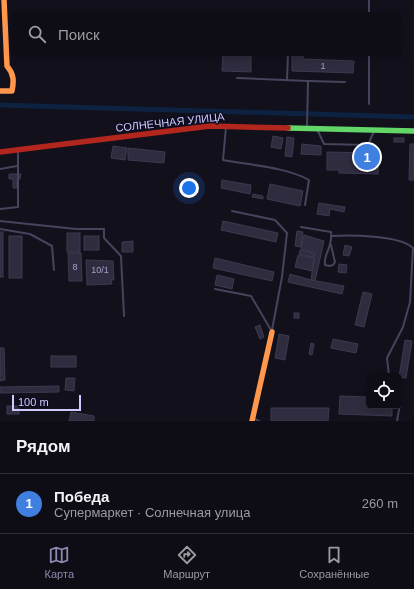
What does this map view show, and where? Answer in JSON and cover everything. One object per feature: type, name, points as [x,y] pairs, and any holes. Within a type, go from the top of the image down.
[{"type":"main road","points":[[0,91],[12,91],[14,79],[12,71],[7,66],[4,0]]},
{"type":"main road","name":"СОЛНЕЧНАЯ УЛИЦА","points":[[0,152],[210,126],[307,126],[317,128],[414,131]]},
{"type":"main road","points":[[252,419],[272,332]]},
{"type":"lane","points":[[369,0],[369,12]]},
{"type":"lane","points":[[287,80],[288,56]]},
{"type":"lane","points":[[369,56],[369,104]]},
{"type":"lane","points":[[237,78],[345,82]]},
{"type":"lane","points":[[307,126],[308,81]]},
{"type":"lane","points":[[226,126],[223,160],[269,168],[309,180],[305,205]]},
{"type":"lane","points":[[317,128],[324,144],[368,145],[374,130]]},
{"type":"lane","points":[[0,209],[18,207],[18,149]]},
{"type":"lane","points":[[0,169],[17,166]]},
{"type":"lane","points":[[232,211],[275,220],[287,233],[282,277],[272,332]]},
{"type":"lane","points":[[0,220],[76,229],[104,229],[104,238],[122,256],[124,316]]},
{"type":"lane","points":[[301,227],[331,232],[335,262],[334,265],[329,266],[325,264],[324,260],[332,245]]},
{"type":"lane","points":[[0,229],[30,234],[52,246],[54,270]]},
{"type":"lane","points":[[331,236],[353,235],[404,242],[413,248],[410,302],[403,327],[387,358],[389,373]]},
{"type":"lane","points":[[215,288],[251,296],[272,332]]},
{"type":"lane","points":[[397,421],[399,409]]},
{"type":"lane","points":[[252,419],[259,421]]},
{"type":"building","points":[[223,56],[251,56],[251,72],[222,71]]},
{"type":"building","points":[[292,56],[303,56],[303,59],[354,61],[353,73],[292,71]]},
{"type":"building","points":[[273,136],[283,138],[281,149],[271,147]]},
{"type":"building","points":[[287,137],[294,138],[292,157],[285,156]]},
{"type":"building","points":[[394,138],[404,138],[404,142],[394,142]]},
{"type":"building","points":[[302,144],[321,146],[321,155],[301,154]]},
{"type":"building","points":[[410,144],[414,144],[414,180],[409,180]]},
{"type":"building","points":[[113,146],[127,148],[125,160],[111,158]]},
{"type":"building","points":[[128,148],[165,152],[164,163],[128,160]]},
{"type":"building","points":[[327,152],[379,153],[378,174],[339,173],[339,170],[327,170]]},
{"type":"building","points":[[9,174],[21,174],[20,179],[17,179],[17,188],[13,188],[13,179],[9,179]]},
{"type":"building","points":[[222,180],[251,185],[250,194],[221,188]]},
{"type":"building","points":[[270,184],[303,191],[300,206],[267,199]]},
{"type":"building","points":[[253,194],[263,196],[263,199],[252,197]]},
{"type":"building","points":[[319,203],[345,207],[344,212],[330,209],[329,216],[317,214]]},
{"type":"building","points":[[223,221],[278,233],[276,242],[221,230]]},
{"type":"building","points":[[297,231],[303,232],[301,247],[295,246]]},
{"type":"building","points":[[0,232],[3,232],[3,277],[0,277]]},
{"type":"building","points":[[67,233],[80,233],[80,252],[67,252]]},
{"type":"building","points":[[304,235],[324,241],[315,281],[311,280],[315,252],[301,249]]},
{"type":"building","points":[[9,236],[22,236],[22,278],[9,278]]},
{"type":"building","points":[[84,236],[99,236],[99,250],[84,250]]},
{"type":"building","points":[[133,241],[133,252],[122,252],[122,242]]},
{"type":"building","points":[[345,245],[352,247],[349,256],[343,255]]},
{"type":"building","points":[[300,250],[314,253],[313,257],[299,254]]},
{"type":"building","points":[[68,253],[81,253],[82,281],[69,281]]},
{"type":"building","points":[[298,255],[314,258],[312,271],[295,267]]},
{"type":"building","points":[[215,258],[274,272],[272,281],[213,268]]},
{"type":"building","points":[[86,260],[113,261],[114,280],[111,280],[112,284],[87,285]]},
{"type":"building","points":[[339,264],[347,265],[346,273],[338,272]]},
{"type":"building","points":[[290,274],[311,280],[344,286],[342,294],[288,282]]},
{"type":"building","points":[[217,275],[234,279],[232,289],[215,285]]},
{"type":"building","points":[[363,292],[372,294],[364,327],[355,325]]},
{"type":"building","points":[[294,313],[299,313],[299,318],[294,318]]},
{"type":"building","points":[[260,325],[264,337],[260,339],[255,327]]},
{"type":"building","points":[[279,334],[289,336],[285,360],[275,358]]},
{"type":"building","points":[[333,339],[358,344],[356,353],[331,348]]},
{"type":"building","points":[[405,340],[412,341],[406,378],[402,377],[402,373],[400,373]]},
{"type":"building","points":[[311,343],[314,344],[312,355],[309,354]]},
{"type":"building","points":[[0,348],[4,348],[5,380],[0,381]]},
{"type":"building","points":[[51,356],[76,356],[76,367],[51,367]]},
{"type":"building","points":[[66,378],[75,378],[74,391],[65,390]]},
{"type":"building","points":[[59,386],[59,392],[0,393],[0,387]]},
{"type":"building","points":[[340,396],[366,397],[366,409],[392,409],[392,416],[339,414]]},
{"type":"building","points":[[7,406],[19,406],[19,414],[7,414]]},
{"type":"building","points":[[271,408],[329,408],[328,421],[271,421]]},
{"type":"building","points":[[71,412],[94,416],[94,421],[69,421]]},
{"type":"waterway","points":[[0,105],[414,117]]},
{"type":"traffic: fast","points":[[288,128],[414,131]]},
{"type":"traffic: slow","points":[[0,91],[12,91],[13,84],[13,78],[7,66],[4,0]]},
{"type":"traffic: slow","points":[[252,421],[272,332]]},
{"type":"traffic: jam","points":[[0,152],[210,126],[288,128]]},
{"type":"place","name":"Победа","points":[[367,157]]}]
